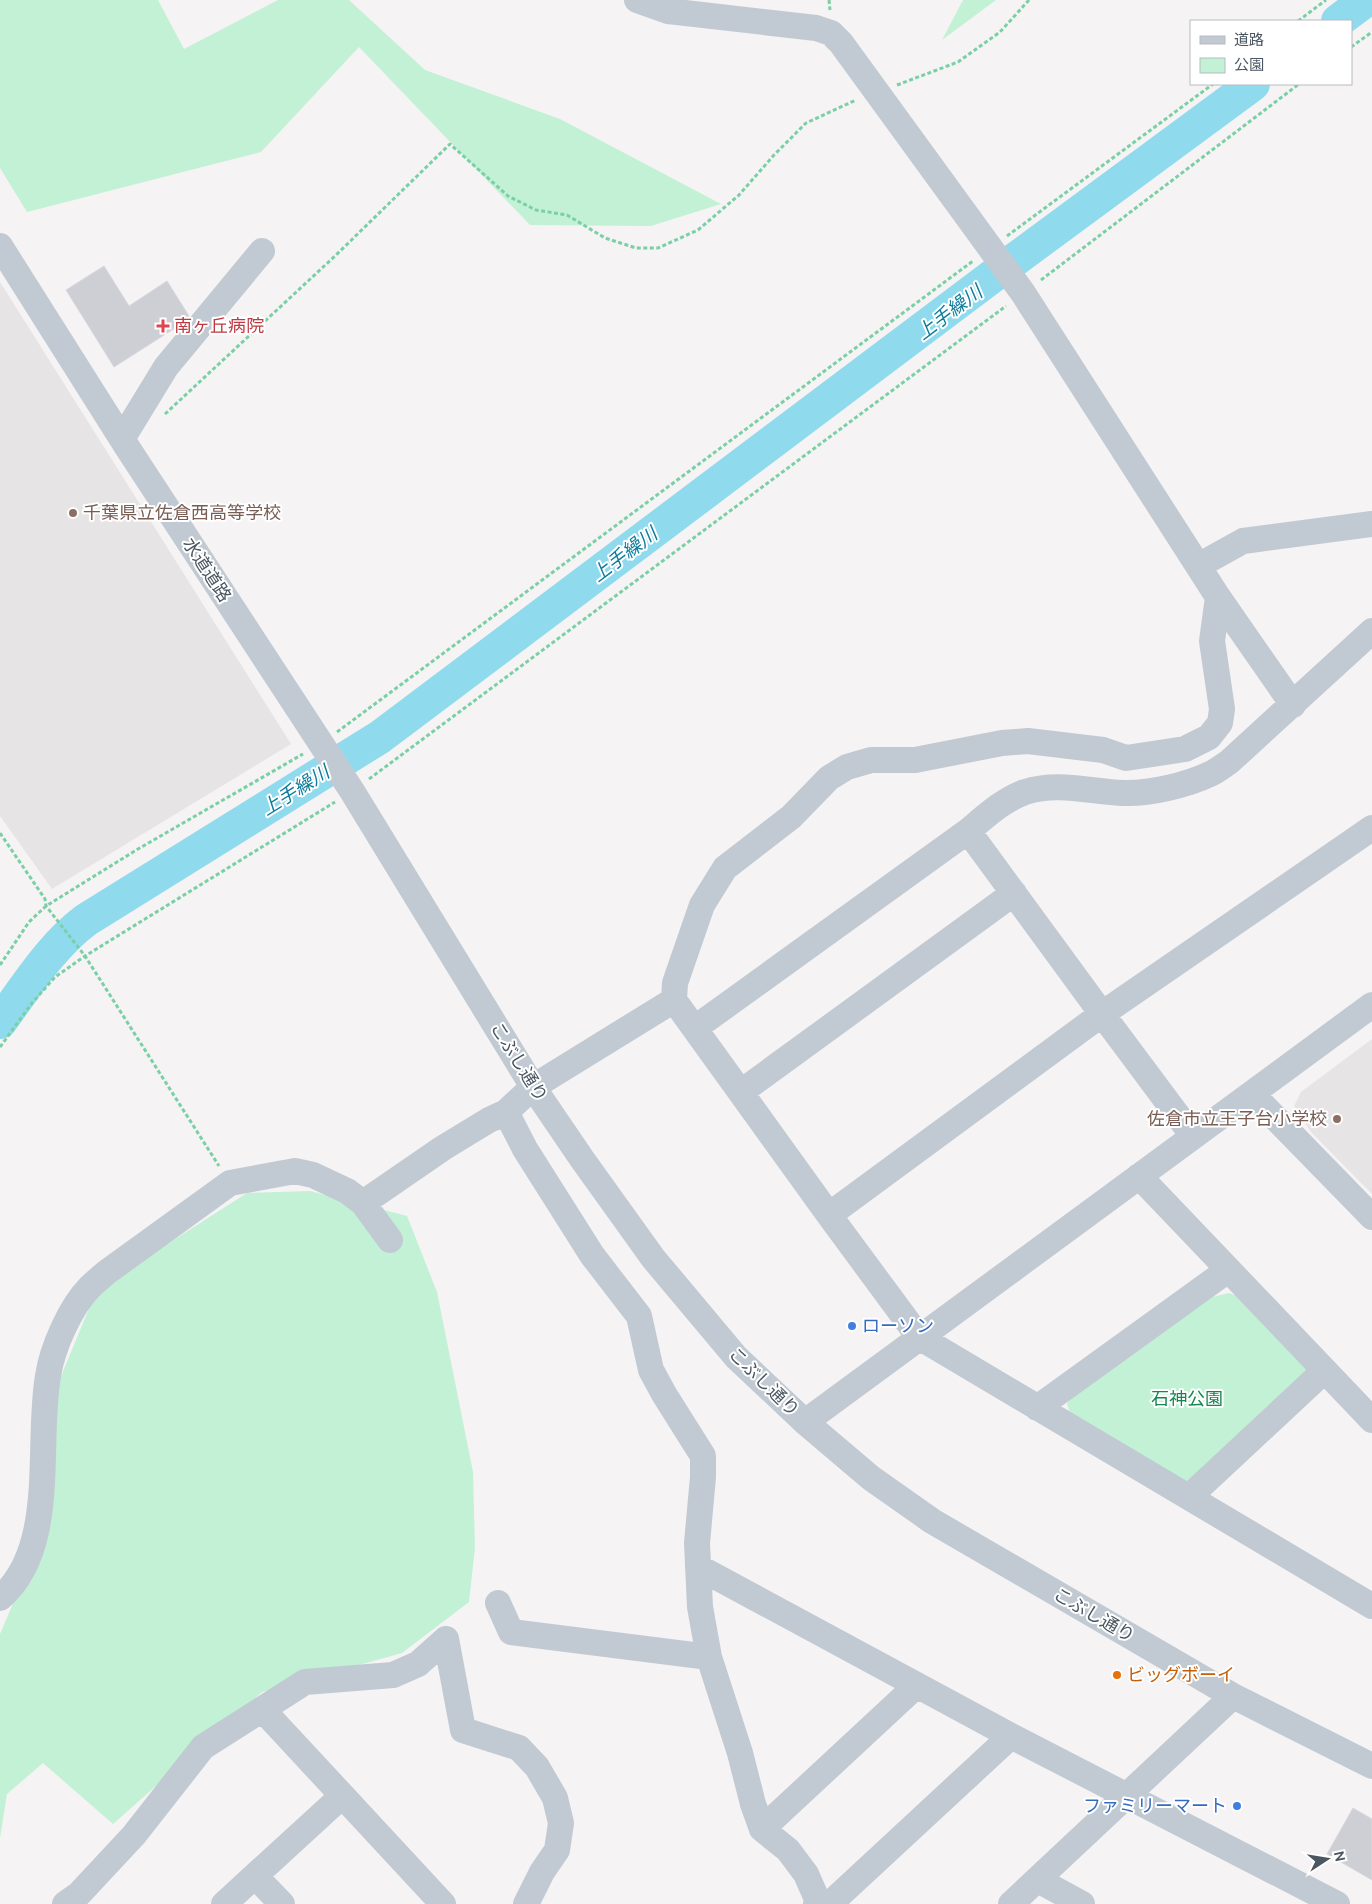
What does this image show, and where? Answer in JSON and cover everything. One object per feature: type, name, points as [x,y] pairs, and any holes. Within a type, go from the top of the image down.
[{"type":"street","points":[[638,0],[668,11],[816,28],[831,33],[841,43],[1023,294],[1218,597],[1293,705]]},
{"type":"street","name":"水道道路","points":[[0,246],[122,440],[352,791]]},
{"type":"street","points":[[122,440],[166,367],[262,251]]},
{"type":"street","points":[[1198,566],[1243,541],[1372,524]]},
{"type":"street","points":[[1218,597],[1212,642],[1222,709],[1220,723],[1209,737],[1185,749],[1126,758],[1103,750],[1028,741],[1002,743],[914,760],[872,760],[847,767],[829,778],[790,817],[725,868],[702,905],[675,983],[674,1000],[828,1215],[919,1336],[1372,1606]]},
{"type":"street","points":[[695,1028],[968,831],[1000,805],[1025,792],[1046,787],[1069,787],[1126,793],[1164,788],[1210,774],[1229,762],[1371,634]]},
{"type":"street","name":"こぶし通り","points":[[352,791],[533,1087],[653,1258],[736,1357],[805,1422],[871,1478],[932,1520],[1233,1696],[1372,1766]]},
{"type":"street","points":[[828,1215],[1102,1014],[1372,828]]},
{"type":"street","points":[[968,831],[1193,1136]]},
{"type":"street","points":[[741,1092],[1014,893]]},
{"type":"street","points":[[363,1203],[443,1148],[506,1112],[533,1087],[674,1000]]},
{"type":"street","points":[[805,1422],[919,1336],[1372,1005]]},
{"type":"street","points":[[1252,1094],[1372,1217]]},
{"type":"street","points":[[506,1112],[525,1149],[592,1255],[638,1316],[651,1370],[703,1456],[697,1543],[700,1607],[709,1657],[762,1829],[788,1850],[827,1902],[1011,1736]]},
{"type":"street","points":[[0,1598],[30,1555],[38,1529],[48,1376],[58,1341],[70,1315],[88,1289],[107,1272],[230,1183],[295,1171],[313,1175],[348,1191],[363,1203],[390,1240]]},
{"type":"street","points":[[1139,1176],[1372,1420]]},
{"type":"street","points":[[1038,1408],[1228,1270]]},
{"type":"street","points":[[1190,1496],[1324,1371]]},
{"type":"street","points":[[698,1567],[916,1686],[1338,1904]]},
{"type":"street","points":[[498,1603],[511,1632],[709,1657]]},
{"type":"street","points":[[65,1904],[79,1894],[134,1835],[203,1747],[305,1682],[393,1675],[418,1664],[446,1639],[463,1730],[519,1748],[537,1767],[555,1798],[561,1822],[557,1850],[542,1872],[526,1904]]},
{"type":"street","points":[[762,1829],[916,1686]]},
{"type":"street","points":[[1011,1904],[1233,1696]]},
{"type":"street","points":[[262,1709],[443,1904]]},
{"type":"street","points":[[224,1904],[342,1796]]},
{"type":"street","points":[[255,1876],[282,1904]]},
{"type":"street","points":[[1038,1880],[1082,1904]]},
{"type":"path","points":[[163,416],[335,256],[450,144],[508,196],[536,210],[567,215],[605,238],[636,248],[658,248],[698,230],[739,195],[774,155],[806,123],[876,92],[916,79],[958,62],[1000,32],[1029,0]]},
{"type":"path","points":[[1299,20],[1326,0]]},
{"type":"path","points":[[1352,46],[1372,32]]},
{"type":"path","points":[[0,965],[29,922],[46,906],[254,780],[321,744],[1212,85]]},
{"type":"path","points":[[0,1047],[32,1003],[55,977],[85,956],[352,791],[1023,294],[1299,85]]},
{"type":"path","points":[[0,833],[45,898],[46,906],[85,956],[230,1183]]},
{"type":"shaded area","name":"千葉県立佐倉西高等学校","points":[[0,282],[291,744],[52,889],[0,816]]},
{"type":"shaded area","name":"佐倉市立王子台小学校","points":[[1372,1039],[1372,1194],[1311,1132],[1294,1106],[1301,1092]]},
{"type":"green space","points":[[0,0],[158,0],[184,49],[278,0],[349,0],[425,70],[560,119],[721,204],[651,226],[530,225],[359,47],[261,152],[27,212],[0,168]]},
{"type":"green space","points":[[963,0],[996,0],[942,40]]},
{"type":"green space","points":[[310,1191],[407,1216],[437,1292],[473,1472],[475,1548],[469,1602],[402,1653],[262,1692],[113,1824],[43,1763],[7,1794],[0,1838],[0,1634],[46,1526],[57,1386],[97,1289],[247,1193]]},
{"type":"green space","name":"石神公園","points":[[1229,1293],[1240,1297],[1308,1365],[1308,1377],[1191,1485],[1070,1413],[1067,1404],[1072,1396],[1212,1297]]},
{"type":"building","points":[[104,266],[129,306],[167,281],[189,316],[183,323],[114,367],[66,290]]},
{"type":"building","points":[[1353,1808],[1372,1819],[1372,1880],[1327,1854]]},
{"type":"waterway","name":"上手繰川","points":[[1339,20],[1366,0]]},
{"type":"waterway","name":"上手繰川","points":[[0,1022],[50,954],[73,930],[86,920],[380,737],[994,275],[1252,85]]},
{"type":"place","name":"南ヶ丘病院","points":[[163,326]]},
{"type":"place","name":"千葉県立佐倉西高等学校","points":[[73,513]]},
{"type":"place","name":"佐倉市立王子台小学校","points":[[1337,1119]]},
{"type":"place","name":"ローソン","points":[[852,1326]]},
{"type":"place","name":"ビッグボーイ","points":[[1117,1675]]},
{"type":"place","name":"ファミリーマート","points":[[1237,1806]]}]
